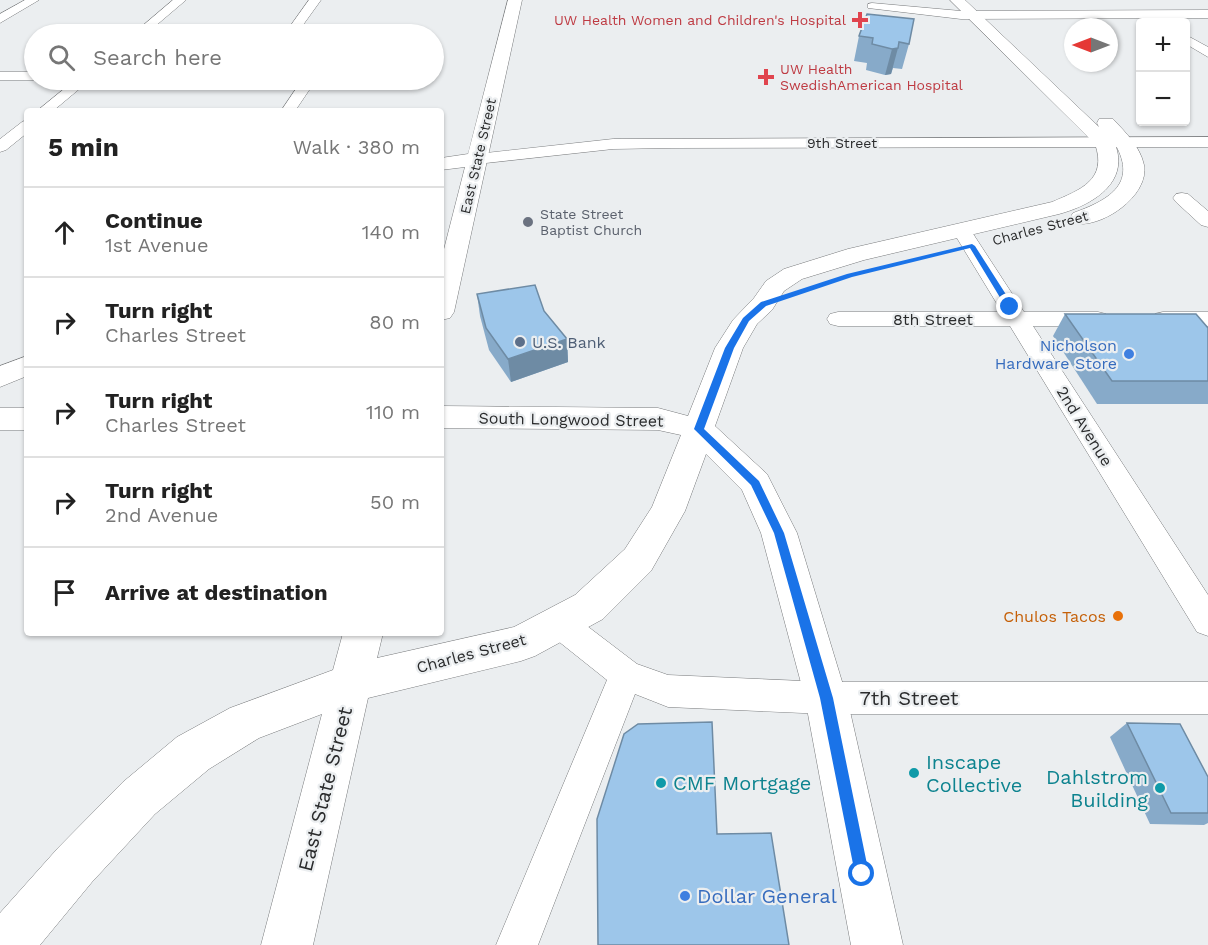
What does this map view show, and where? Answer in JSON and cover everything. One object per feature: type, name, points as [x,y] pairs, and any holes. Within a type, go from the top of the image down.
[{"type":"main road","name":"East State Street","points":[[444,299],[515,0]]},
{"type":"main road","name":"Charles Street","points":[[6,945],[75,865],[139,798],[193,753],[244,723],[351,683],[521,644],[589,607],[638,560],[668,511],[729,348],[746,320],[763,304],[966,238],[1066,223],[1109,206],[1130,188],[1134,176],[1133,159],[977,9],[957,0]]},
{"type":"main road","points":[[444,164],[477,159]]},
{"type":"main road","points":[[0,377],[24,366]]},
{"type":"main road","name":"South Longwood Street","points":[[444,417],[658,418],[699,429]]},
{"type":"main road","points":[[0,419],[24,419]]},
{"type":"main road","points":[[699,429],[755,483],[779,533],[826,698],[877,945]]},
{"type":"main road","name":"East State Street","points":[[286,945],[362,636]]},
{"type":"street","points":[[0,19],[33,0]]},
{"type":"street","points":[[151,24],[180,0]]},
{"type":"street","points":[[298,24],[315,0]]},
{"type":"street","points":[[1125,0],[1153,18]]},
{"type":"street","points":[[868,3],[961,15],[977,9],[1208,14]]},
{"type":"street","points":[[1190,42],[1208,53]]},
{"type":"street","points":[[0,76],[24,76]]},
{"type":"street","points":[[48,108],[70,90]]},
{"type":"street","points":[[290,108],[302,90]]},
{"type":"street","points":[[0,147],[24,127]]},
{"type":"street","name":"9th Street","points":[[477,159],[629,144],[1208,142]]},
{"type":"street","points":[[1182,198],[1208,221]]},
{"type":"street","name":"2nd Avenue","points":[[966,238],[1208,622]]},
{"type":"street","name":"8th Street","points":[[838,319],[1116,319]]},
{"type":"street","points":[[1139,319],[1208,319]]},
{"type":"street","name":"7th Street","points":[[559,623],[626,675],[668,691],[826,698],[1208,698]]},
{"type":"street","points":[[517,945],[626,675]]},
{"type":"building","points":[[867,14],[914,19],[909,44],[899,42],[898,48],[892,49],[872,44],[873,38],[859,36]]},
{"type":"building","points":[[535,285],[544,311],[567,339],[508,359],[486,328],[477,294]]},
{"type":"building","points":[[1065,314],[1196,314],[1208,328],[1208,381],[1112,381]]},
{"type":"building","points":[[712,722],[717,834],[771,833],[789,945],[598,945],[597,819],[624,734],[638,724]]},
{"type":"building","points":[[1127,723],[1180,724],[1208,777],[1208,813],[1171,813]]},
{"type":"place","name":"UW Health Women and Children's Hospital","points":[[860,20]]},
{"type":"place","name":"UW Health SwedishAmerican Hospital","points":[[766,77]]},
{"type":"place","name":"State Street Baptist Church","points":[[528,222]]},
{"type":"place","name":"U.S. Bank","points":[[520,342]]},
{"type":"place","name":"Nicholson Hardware Store","points":[[1129,354]]},
{"type":"place","name":"Chulos Tacos","points":[[1118,616]]},
{"type":"place","name":"Inscape Collective","points":[[914,773]]},
{"type":"place","name":"CMF Mortgage","points":[[661,783]]},
{"type":"place","name":"Dahlstrom Building","points":[[1160,788]]},
{"type":"place","name":"Dollar General","points":[[685,896]]},
{"type":"route","points":[[862,874],[826,698],[779,533],[755,483],[699,429],[729,348],[746,320],[763,304],[849,275],[972,246],[1010,307]]}]
